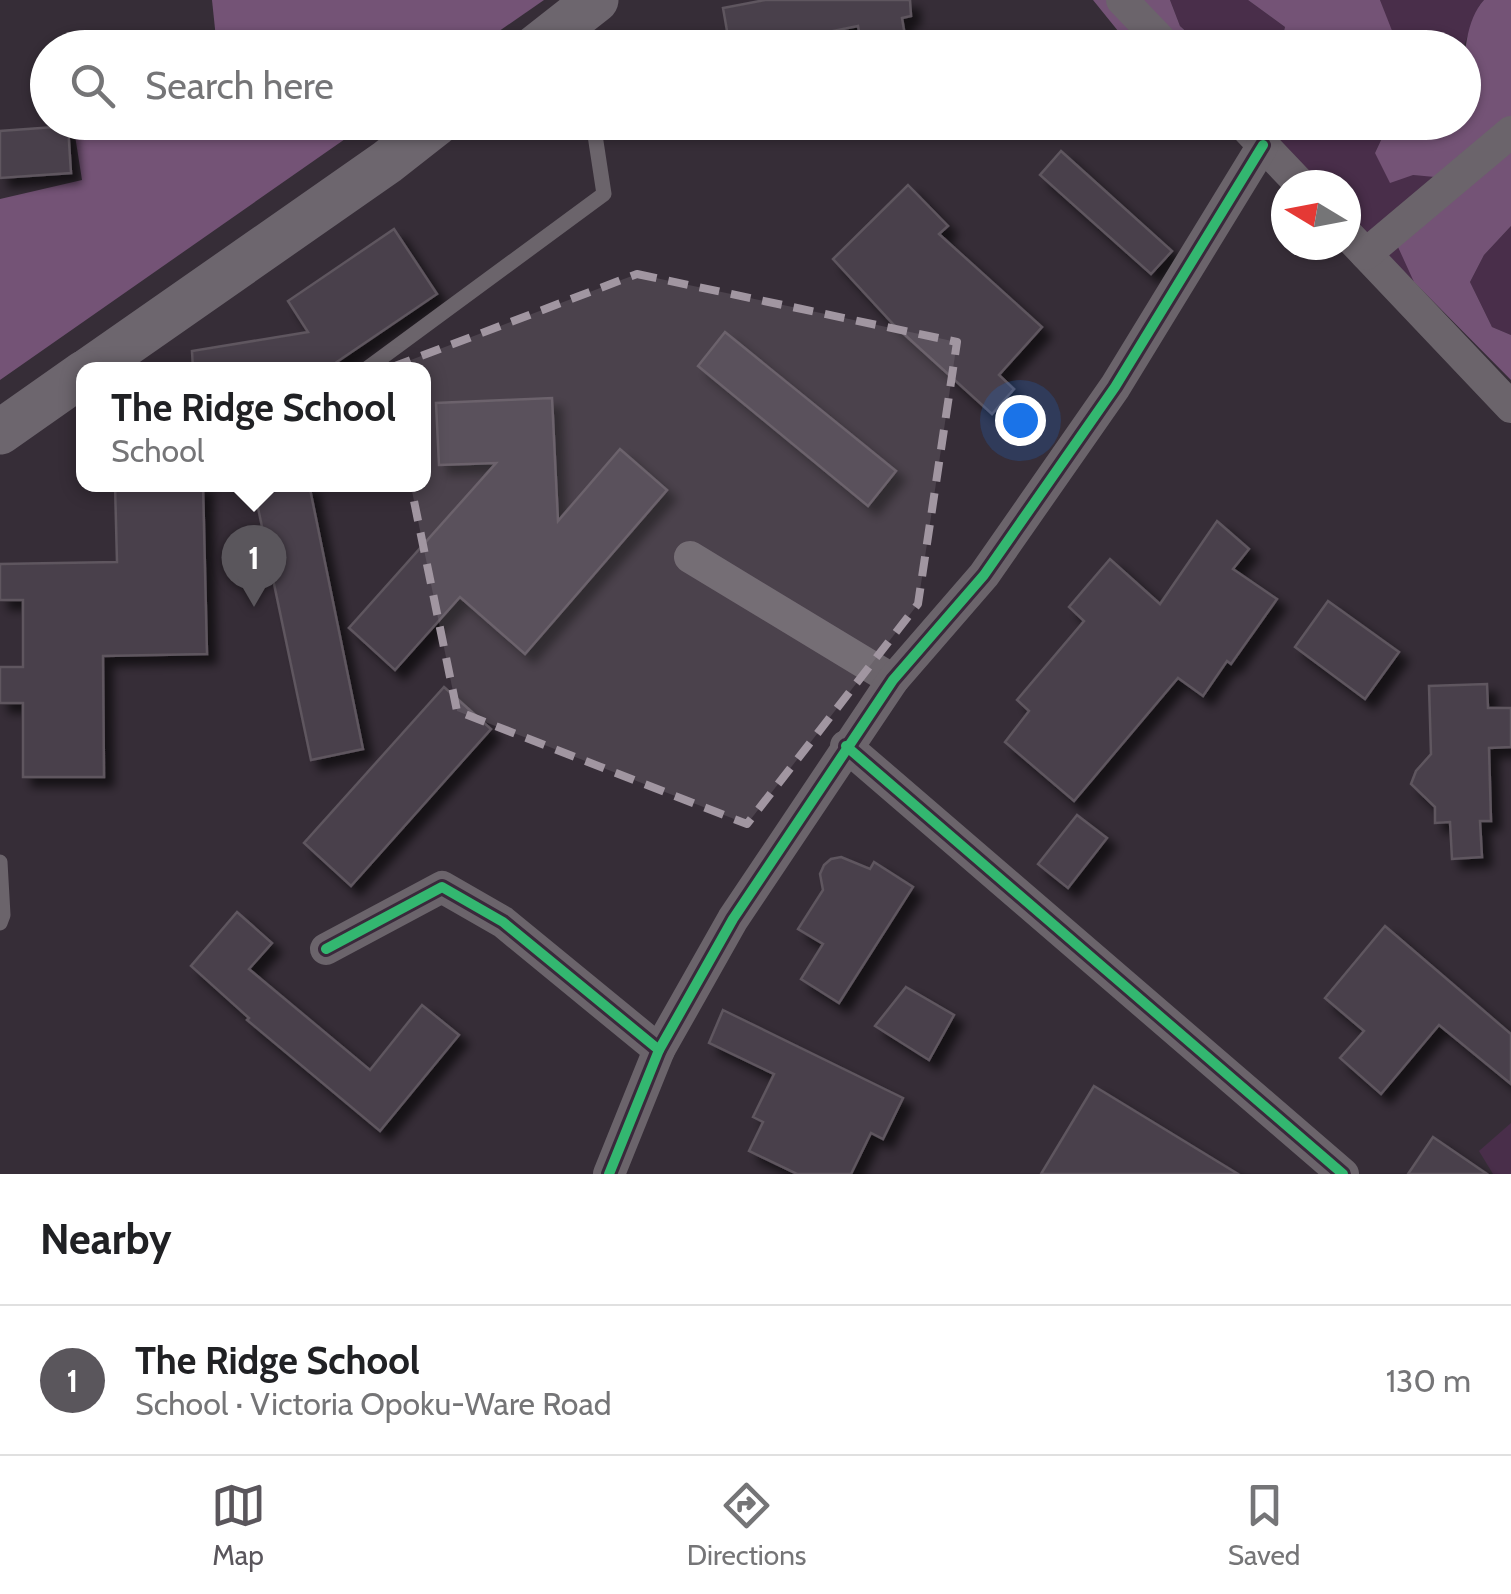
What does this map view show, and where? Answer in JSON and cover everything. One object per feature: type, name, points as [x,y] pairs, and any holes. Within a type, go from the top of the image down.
[{"type":"main road","points":[[562,30],[585,15]]},
{"type":"main road","points":[[99,362],[415,140]]},
{"type":"main road","points":[[0,432],[76,378]]},
{"type":"street","points":[[1122,0],[1151,30]]},
{"type":"street","points":[[1361,239],[1511,132]]},
{"type":"street","points":[[609,1174],[659,1050],[733,918],[846,746],[894,680],[984,575],[1115,386],[1249,140]]},
{"type":"street","points":[[1258,140],[1287,170]]},
{"type":"street","points":[[1361,248],[1511,407]]},
{"type":"street","points":[[690,557],[894,680]]},
{"type":"street","points":[[846,746],[1343,1174]]},
{"type":"street","points":[[326,950],[442,887],[503,922],[659,1050]]},
{"type":"lane","points":[[376,362],[604,194],[596,140]]},
{"type":"lane","points":[[0,862],[0,923]]},
{"type":"highlighted area","points":[[637,274],[957,342],[918,604],[747,824],[457,711],[387,369]]},
{"type":"shaded area","points":[[212,0],[544,0],[501,30],[215,30]]},
{"type":"shaded area","points":[[1093,0],[1170,0],[1184,30],[1117,30]]},
{"type":"shaded area","points":[[1170,0],[1248,0],[1285,27],[1184,30]]},
{"type":"shaded area","points":[[1248,0],[1380,0],[1392,30],[1284,30]]},
{"type":"shaded area","points":[[1380,0],[1484,0],[1470,30],[1391,30]]},
{"type":"shaded area","points":[[1484,0],[1511,0],[1511,226],[1484,255],[1470,282],[1492,327],[1511,335],[1511,380],[1414,282],[1398,247],[1435,177],[1413,175],[1390,183],[1375,153],[1381,140],[1481,140],[1481,30],[1469,30]]},
{"type":"shaded area","points":[[76,140],[344,140],[0,380],[0,199],[82,180]]},
{"type":"shaded area","points":[[1278,140],[1381,140],[1375,153],[1413,175],[1436,176],[1414,282],[1361,227],[1361,170],[1307,170]]},
{"type":"shaded area","points":[[1511,226],[1511,335],[1492,327],[1470,282],[1484,255]]},
{"type":"shaded area","points":[[1511,1123],[1511,1174],[1493,1174],[1479,1151]]},
{"type":"building","points":[[765,0],[910,0],[911,16],[902,18],[904,30],[859,30],[858,26],[838,30],[727,30],[723,8]]},
{"type":"building","points":[[30,129],[30,140],[69,140],[71,173],[0,178],[0,131]]},
{"type":"building","points":[[1061,151],[1172,251],[1151,274],[1040,175]]},
{"type":"building","points":[[908,185],[948,226],[939,234],[1042,327],[999,375],[1014,389],[992,414],[894,325],[833,259]]},
{"type":"building","points":[[394,229],[437,294],[337,362],[193,362],[192,351],[308,332],[288,301]]},
{"type":"building","points":[[725,332],[896,471],[868,506],[698,366]]},
{"type":"building","points":[[552,398],[558,521],[620,449],[667,490],[525,654],[460,597],[395,670],[349,628],[496,463],[439,465],[436,403]]},
{"type":"building","points":[[115,492],[203,492],[207,654],[103,656],[104,777],[23,777],[23,703],[0,703],[0,667],[23,667],[23,600],[0,600],[0,564],[117,562]]},
{"type":"building","points":[[255,492],[311,492],[363,749],[311,760]]},
{"type":"building","points":[[1217,521],[1249,549],[1233,569],[1277,599],[1203,696],[1178,678],[1074,801],[1005,742],[1029,711],[1017,700],[1084,621],[1069,607],[1110,559],[1160,604]]},
{"type":"building","points":[[1328,601],[1399,652],[1365,699],[1295,647]]},
{"type":"building","points":[[1487,684],[1488,708],[1511,708],[1511,747],[1489,748],[1491,821],[1480,821],[1482,857],[1452,859],[1450,822],[1435,823],[1435,807],[1411,784],[1416,771],[1431,754],[1429,686]]},
{"type":"building","points":[[444,687],[491,729],[351,886],[304,843]]},
{"type":"building","points":[[1077,815],[1107,838],[1068,888],[1038,864]]},
{"type":"building","points":[[841,857],[870,869],[874,862],[913,887],[839,1003],[801,979],[823,944],[798,929],[823,890],[820,874],[824,865]]},
{"type":"building","points":[[237,912],[272,943],[249,969],[370,1070],[422,1005],[459,1035],[380,1131],[247,1020],[191,966]]},
{"type":"building","points":[[1385,926],[1511,1034],[1511,1084],[1439,1025],[1381,1094],[1340,1058],[1364,1031],[1325,998]]},
{"type":"building","points":[[906,987],[954,1015],[929,1060],[875,1026]]},
{"type":"building","points":[[723,1010],[903,1098],[883,1139],[871,1133],[851,1174],[797,1174],[749,1151],[763,1122],[753,1117],[774,1074],[709,1043]]},
{"type":"building","points":[[1094,1086],[1238,1174],[1041,1174]]},
{"type":"building","points":[[1433,1137],[1487,1174],[1408,1174]]},
{"type":"cycle path","points":[[609,1174],[659,1050],[733,919],[893,680],[984,575],[1115,387],[1263,145]]},
{"type":"cycle path","points":[[846,746],[1343,1174]]},
{"type":"cycle path","points":[[326,949],[442,887],[503,922],[659,1050]]},
{"type":"place","name":"The Ridge School","points":[[254,607]]}]
